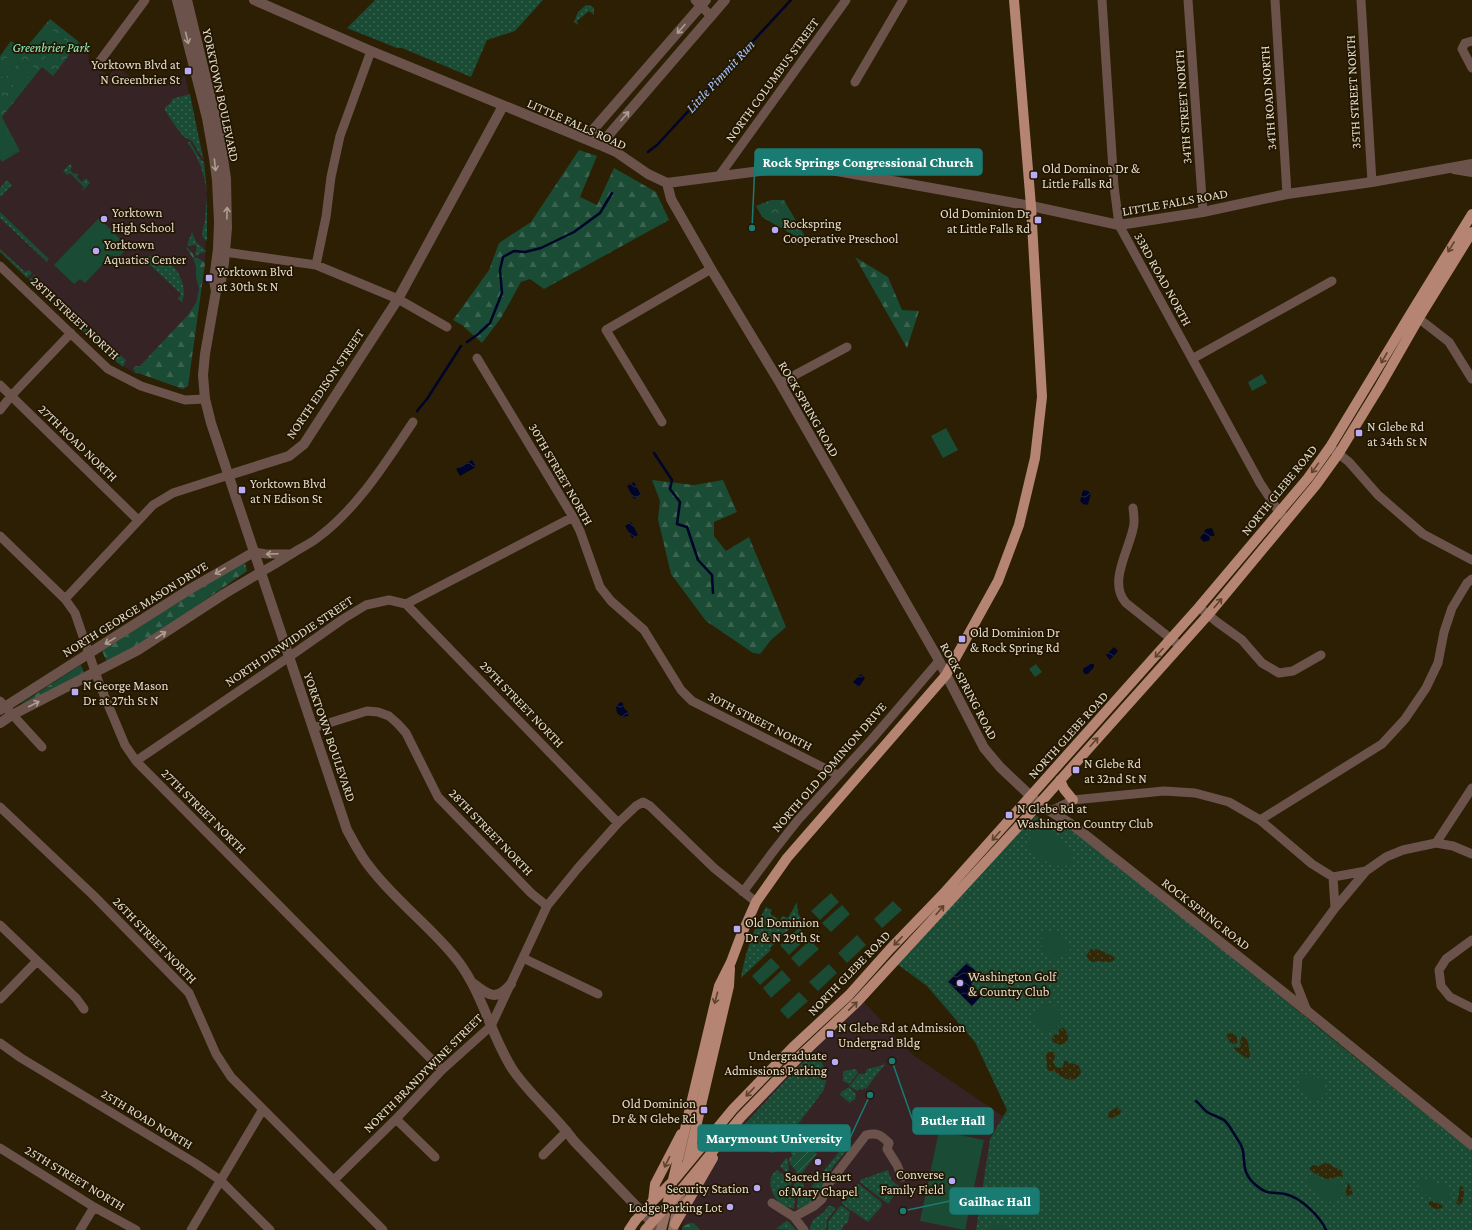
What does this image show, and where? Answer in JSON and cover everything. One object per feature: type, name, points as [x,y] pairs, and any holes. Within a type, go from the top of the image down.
[{"type":"main road","points":[[660,1230],[675,1179],[716,996],[756,902],[787,858],[946,676],[998,581],[1020,525],[1034,467],[1042,396],[1031,206],[1014,0]]},
{"type":"main road","name":"NORTH GLEBE ROAD","points":[[645,1230],[665,1210],[741,1117],[801,1055],[857,1002],[1039,804],[1208,615],[1316,485],[1339,453],[1380,386],[1415,315],[1472,214]]},
{"type":"main road","name":"NORTH GLEBE ROAD","points":[[628,1230],[653,1201],[675,1179],[733,1109],[793,1047],[850,994],[944,894],[1199,608],[1308,478],[1330,447],[1415,315],[1472,232]]},
{"type":"main road","points":[[1060,780],[1064,789],[1073,800]]},
{"type":"main road","points":[[672,1228],[729,986],[731,962]]},
{"type":"main road","points":[[653,1201],[655,1184],[678,1137],[686,1128]]},
{"type":"main road","points":[[672,1228],[714,1157],[720,1142]]},
{"type":"street","points":[[100,61],[146,0]]},
{"type":"street","name":"YORKTOWN BOULEVARD","points":[[177,0],[207,118],[214,158],[219,222],[218,249],[214,280],[216,291]]},
{"type":"street","name":"YORKTOWN BOULEVARD","points":[[186,0],[215,116],[223,156],[227,202],[225,252],[221,281],[216,291],[205,354],[203,376],[205,399],[211,423],[347,830],[360,855],[379,879],[451,953],[471,982],[513,1069],[528,1090],[567,1130],[574,1141],[660,1230]]},
{"type":"street","points":[[600,145],[725,0]]},
{"type":"street","name":"NORTH COLUMBUS STREET","points":[[719,176],[846,0]]},
{"type":"street","points":[[855,82],[903,0]]},
{"type":"street","name":"33RD ROAD NORTH","points":[[1102,0],[1114,186],[1119,225],[1260,483],[1279,512],[1288,519]]},
{"type":"street","name":"34TH STREET NORTH","points":[[1188,0],[1203,212]]},
{"type":"street","name":"34TH ROAD NORTH","points":[[1275,0],[1287,194]]},
{"type":"street","name":"35TH STREET NORTH","points":[[1361,0],[1372,182]]},
{"type":"street","name":"LITTLE FALLS ROAD","points":[[259,1],[371,51],[616,152],[648,174],[667,183],[783,168],[815,167],[1031,206],[1119,225],[1203,212],[1287,194],[1372,182],[1446,167],[1472,164]]},
{"type":"street","points":[[585,139],[701,2],[711,16]]},
{"type":"street","points":[[1472,41],[1465,43],[1462,49],[1472,68]]},
{"type":"street","points":[[316,265],[326,217],[331,177],[340,136],[371,51]]},
{"type":"street","name":"NORTH EDISON STREET","points":[[65,599],[153,505],[172,493],[289,456],[304,444],[398,299],[503,106]]},
{"type":"street","name":"LITTLE FALLS ROAD","points":[[1446,167],[1472,172]]},
{"type":"street","name":"ROCK SPRING ROAD","points":[[667,183],[671,199],[711,269],[780,383],[939,661],[984,748],[1000,767],[1039,804],[1074,826],[1286,994],[1472,1145]]},
{"type":"street","points":[[225,252],[316,265],[398,299],[447,327]]},
{"type":"street","name":"28TH STREET NORTH","points":[[0,266],[108,369],[140,386],[185,400],[205,399]]},
{"type":"street","points":[[662,422],[606,330],[711,269]]},
{"type":"street","points":[[1192,359],[1332,281]]},
{"type":"street","points":[[1415,315],[1449,342],[1472,379]]},
{"type":"street","points":[[0,410],[11,396],[71,333]]},
{"type":"street","points":[[780,383],[847,347]]},
{"type":"street","name":"30TH STREET NORTH","points":[[477,358],[573,517],[580,531],[600,586],[611,601],[644,630],[681,690],[692,701],[838,775]]},
{"type":"street","name":"27TH ROAD NORTH","points":[[0,385],[138,520]]},
{"type":"street","points":[[0,723],[12,715],[138,650],[224,594],[316,539],[354,505],[389,459],[412,422]]},
{"type":"street","points":[[1330,447],[1349,462],[1378,495],[1423,534],[1472,560]]},
{"type":"street","points":[[1134,508],[1134,528],[1118,578],[1122,598],[1126,603],[1172,638],[1180,646]]},
{"type":"street","points":[[406,604],[573,517]]},
{"type":"street","name":"27TH STREET NORTH","points":[[0,536],[65,599],[74,613],[95,673],[126,745],[136,761],[442,1070]]},
{"type":"street","points":[[254,552],[266,554],[290,554]]},
{"type":"street","name":"NORTH GEORGE MASON DRIVE","points":[[2,706],[190,589],[254,552]]},
{"type":"street","points":[[1260,820],[1382,744],[1405,719],[1426,688],[1438,663],[1444,632],[1452,608],[1467,583],[1472,579]]},
{"type":"street","name":"NORTH DINWIDDIE STREET","points":[[136,761],[344,618],[366,605],[389,600],[406,604]]},
{"type":"street","name":"29TH STREET NORTH","points":[[406,604],[618,823]]},
{"type":"street","points":[[1199,608],[1242,640],[1262,662],[1279,673],[1293,671],[1321,654]]},
{"type":"street","name":"NORTH OLD DOMINION DRIVE","points":[[743,892],[798,820],[872,739],[939,661]]},
{"type":"street","points":[[2,706],[42,747]]},
{"type":"street","name":"28TH STREET NORTH","points":[[313,728],[367,711],[378,712],[388,716],[406,733],[438,797],[532,893],[548,906]]},
{"type":"street","points":[[1436,843],[1472,788]]},
{"type":"street","points":[[1051,812],[1073,800],[1164,791],[1195,793],[1229,802],[1260,820],[1312,864],[1333,877],[1366,870]]},
{"type":"street","name":"NORTH BRANDYWINE STREET","points":[[334,1180],[442,1070],[491,1026],[548,906],[578,868],[618,823],[636,806],[643,802],[650,806],[714,868],[743,892]]},
{"type":"street","name":"26TH STREET NORTH","points":[[0,807],[94,896],[189,993],[216,1054],[231,1077],[383,1230]]},
{"type":"street","points":[[1307,1011],[1296,983],[1298,958],[1335,908],[1366,870],[1386,857],[1403,850],[1436,843],[1453,846],[1472,854]]},
{"type":"street","points":[[1333,877],[1335,908]]},
{"type":"street","points":[[743,892],[756,902]]},
{"type":"street","points":[[0,925],[76,998],[84,1009]]},
{"type":"street","points":[[1472,940],[1446,959],[1439,970],[1441,986],[1450,997],[1472,1008]]},
{"type":"street","points":[[523,958],[598,994]]},
{"type":"street","points":[[0,999],[37,961]]},
{"type":"street","points":[[471,982],[483,992],[492,995],[498,995],[504,992],[511,984]]},
{"type":"street","points":[[1286,994],[1296,983]]},
{"type":"street","name":"25TH ROAD NORTH","points":[[0,1042],[21,1058],[195,1163],[220,1180],[270,1230]]},
{"type":"street","points":[[192,1230],[263,1109]]},
{"type":"street","points":[[396,1118],[435,1157]]},
{"type":"street","points":[[543,1156],[567,1130]]},
{"type":"street","name":"YORKTOWN BOULEVARD","points":[[567,1130],[578,1137],[672,1228]]},
{"type":"street","points":[[794,1217],[814,1206],[822,1199],[827,1186],[866,1135],[874,1133],[880,1135],[889,1143],[887,1149],[897,1165],[902,1177]]},
{"type":"street","name":"25TH STREET NORTH","points":[[0,1148],[94,1207],[136,1230]]},
{"type":"street","points":[[772,1203],[794,1217],[804,1230]]},
{"type":"street","points":[[80,1230],[94,1207]]},
{"type":"shaded area","name":"Yorktown High School","points":[[79,42],[88,48],[89,64],[109,75],[117,66],[142,86],[185,76],[204,158],[207,197],[205,263],[188,386],[183,389],[138,373],[136,374],[115,361],[0,252],[0,159],[2,162],[20,151],[2,117],[42,67],[53,75]]},
{"type":"shaded area","points":[[864,1002],[913,1055],[1004,1117],[990,1139],[976,1230],[682,1230],[686,1211],[711,1166],[729,1139],[789,1074]]},
{"type":"green space","points":[[375,0],[543,0],[515,31],[487,40],[471,77],[402,48],[397,48],[347,28]]},
{"type":"green space","points":[[586,5],[594,8],[594,15],[589,11],[577,21],[578,25],[574,22],[578,12]]},
{"type":"green space","name":"Greenbrier Park","points":[[50,19],[79,42],[53,76],[42,67],[2,117],[20,151],[2,162],[0,159],[0,56],[11,41],[24,50]]},
{"type":"green space","points":[[49,27],[58,35],[42,56],[32,49]]},
{"type":"green space","points":[[61,37],[71,45],[55,66],[45,58]]},
{"type":"green space","points":[[12,51],[22,58],[5,79],[0,75],[0,66]]},
{"type":"green space","points":[[25,61],[35,68],[18,89],[9,82]]},
{"type":"green space","points":[[0,94],[10,101],[0,113]]},
{"type":"green space","points":[[190,94],[203,159],[192,141],[184,137],[165,110],[165,107],[171,103],[172,99]]},
{"type":"green space","points":[[4,124],[18,149],[4,158],[0,152],[0,126]]},
{"type":"green space","points":[[187,142],[190,142],[201,160],[204,162],[207,192],[204,178],[195,153]]},
{"type":"green space","points":[[579,150],[597,156],[580,197],[597,205],[614,168],[656,192],[669,220],[544,289],[530,279],[521,282],[501,318],[482,343],[462,325],[453,320],[489,270],[499,243],[531,222]]},
{"type":"green space","points":[[70,164],[72,167],[70,170],[74,174],[76,173],[78,175],[77,177],[82,182],[86,178],[90,183],[83,190],[82,189],[84,187],[70,173],[67,175],[63,171]]},
{"type":"green space","points":[[7,180],[12,185],[0,197],[0,188]]},
{"type":"green space","points":[[207,197],[207,241],[203,238],[202,232],[205,221]]},
{"type":"green space","points":[[771,200],[784,200],[807,240],[796,245],[794,242],[795,236],[762,217],[756,206]]},
{"type":"green space","points":[[0,212],[49,259],[47,262],[0,218]]},
{"type":"green space","name":"Yorktown Aquatics Center","points":[[99,218],[128,247],[118,258],[115,258],[112,255],[85,283],[80,279],[74,284],[54,265]]},
{"type":"green space","points":[[192,232],[196,242],[206,252],[200,253],[196,256],[197,246],[187,245]]},
{"type":"green space","points":[[187,247],[194,257],[205,263],[188,386],[183,389],[138,373],[136,374],[133,368],[136,366],[139,367],[187,316],[196,303],[199,289],[196,277],[196,267],[193,258],[186,248]]},
{"type":"green space","points":[[0,249],[25,272],[29,270],[32,273],[27,278],[0,252]]},
{"type":"green space","points":[[149,256],[165,260],[177,271],[183,286],[184,294],[182,302],[178,299],[181,294],[145,260],[142,264],[140,263],[143,259]]},
{"type":"green space","points":[[855,257],[888,277],[902,310],[919,311],[907,348]]},
{"type":"green space","points":[[34,275],[37,278],[34,282],[72,318],[77,315],[72,321],[29,280]]},
{"type":"green space","points":[[86,324],[126,360],[123,367],[80,329]]},
{"type":"green space","points":[[1262,374],[1267,383],[1252,391],[1248,382]]},
{"type":"green space","points":[[946,428],[958,450],[943,458],[931,436]]},
{"type":"green space","points":[[652,480],[694,485],[723,480],[737,512],[714,522],[714,536],[726,551],[749,537],[786,627],[771,640],[760,654],[753,653],[706,621],[671,574],[658,519],[660,501]]},
{"type":"green space","points":[[245,563],[247,571],[143,643],[107,662],[102,651],[226,571]]},
{"type":"green space","points":[[1036,664],[1042,672],[1035,677],[1029,669]]},
{"type":"green space","points":[[81,665],[84,672],[23,705],[22,703]]},
{"type":"green space","points":[[1036,816],[1070,829],[1211,940],[1472,1151],[1472,1230],[976,1230],[990,1139],[1007,1110],[975,1042],[927,986],[897,964]]},
{"type":"green space","points":[[1044,829],[1054,834],[1064,842],[1071,852],[1072,863],[1066,866],[1055,865],[1029,850],[1031,835],[1036,831]]},
{"type":"green space","points":[[831,893],[839,902],[820,920],[811,911]]},
{"type":"green space","points":[[893,901],[902,910],[882,928],[874,919]]},
{"type":"green space","points":[[797,902],[798,913],[801,918],[770,948],[771,950],[741,978],[750,942],[766,907],[772,910],[770,914],[780,920],[783,916],[788,918]]},
{"type":"green space","points":[[842,905],[850,914],[831,932],[822,923]]},
{"type":"green space","points":[[799,928],[808,937],[789,955],[780,945]]},
{"type":"green space","points":[[1052,930],[1062,935],[1069,943],[1070,951],[1063,956],[1049,959],[1042,950],[1042,937],[1046,932]]},
{"type":"green space","points":[[857,935],[866,945],[847,963],[838,953]]},
{"type":"green space","points":[[810,940],[819,949],[799,967],[791,958]]},
{"type":"green space","points":[[771,958],[780,967],[760,985],[752,976]]},
{"type":"green space","points":[[829,964],[837,973],[818,991],[809,982]]},
{"type":"green space","points":[[782,970],[791,980],[771,998],[763,988]]},
{"type":"green space","points":[[799,992],[808,1001],[788,1019],[780,1010]]},
{"type":"green space","points":[[1047,1004],[1057,1008],[1061,1018],[1057,1028],[1047,1032],[1037,1028],[1033,1018],[1037,1008]]},
{"type":"green space","points":[[811,1054],[814,1057],[817,1055],[823,1065],[826,1080],[824,1090],[776,1153],[771,1153],[744,1127],[744,1125]]},
{"type":"green space","points":[[884,1063],[885,1065],[866,1089],[859,1089],[857,1091],[849,1086],[859,1074],[865,1074],[867,1069],[883,1065]]},
{"type":"green space","points":[[856,1069],[858,1073],[849,1084],[843,1081],[843,1071]]},
{"type":"green space","points":[[1304,1074],[1314,1076],[1323,1081],[1326,1087],[1326,1095],[1318,1100],[1308,1096],[1299,1082]]},
{"type":"green space","points":[[849,1087],[856,1094],[855,1100],[850,1103],[840,1095],[841,1092]]},
{"type":"green space","name":"Converse Family Field","points":[[939,1131],[984,1140],[965,1230],[920,1221]]},
{"type":"green space","points":[[849,1139],[850,1146],[833,1167],[821,1192],[811,1187]]},
{"type":"green space","points":[[799,1142],[805,1147],[796,1158],[789,1159],[792,1156],[791,1152]]},
{"type":"green space","points":[[807,1145],[817,1154],[801,1174],[795,1172],[796,1171],[790,1164],[789,1159],[796,1158]]},
{"type":"green space","points":[[786,1158],[788,1159],[789,1175],[780,1166]]},
{"type":"green space","points":[[777,1170],[792,1182],[791,1189],[795,1194],[794,1209],[784,1206],[773,1194],[770,1184],[771,1178]]},
{"type":"green space","points":[[888,1170],[892,1181],[900,1187],[888,1204],[860,1182],[860,1180]]},
{"type":"green space","points":[[1312,1175],[1324,1180],[1338,1178],[1343,1186],[1338,1201],[1332,1202],[1319,1197],[1309,1187],[1306,1182],[1307,1178]]},
{"type":"green space","points":[[1425,1180],[1448,1185],[1451,1192],[1448,1200],[1435,1200],[1424,1193],[1418,1186],[1420,1181]]},
{"type":"green space","points":[[799,1181],[804,1186],[799,1191],[794,1186]]},
{"type":"green space","points":[[857,1184],[881,1202],[882,1206],[868,1222],[843,1205],[842,1202]]},
{"type":"green space","points":[[807,1190],[818,1196],[806,1207],[797,1209],[798,1195],[805,1194]]},
{"type":"green space","points":[[828,1206],[836,1208],[827,1220],[826,1230],[809,1230],[813,1220],[824,1212]]},
{"type":"green space","points":[[840,1206],[850,1212],[848,1222],[843,1226],[842,1230],[828,1230],[828,1222]]},
{"type":"green space","points":[[788,1221],[796,1230],[776,1229]]},
{"type":"green space","points":[[994,1222],[1004,1224],[1008,1230],[985,1230]]},
{"type":"green space","points":[[690,1223],[694,1223],[700,1230],[682,1230],[682,1227]]},
{"type":"sand","points":[[1091,949],[1100,950],[1113,956],[1115,959],[1109,962],[1091,962],[1086,956]]},
{"type":"sand","points":[[1064,1028],[1068,1038],[1067,1042],[1060,1045],[1053,1042],[1052,1039],[1054,1035],[1059,1034],[1059,1030]]},
{"type":"sand","points":[[1233,1033],[1237,1037],[1237,1043],[1233,1044],[1230,1042],[1226,1034]]},
{"type":"sand","points":[[1242,1036],[1248,1041],[1249,1058],[1244,1057],[1234,1049],[1234,1047],[1239,1048],[1241,1046],[1240,1042]]},
{"type":"sand","points":[[1049,1052],[1054,1052],[1055,1057],[1053,1062],[1056,1067],[1062,1068],[1064,1061],[1067,1061],[1069,1064],[1072,1063],[1079,1066],[1081,1072],[1079,1076],[1072,1080],[1061,1076],[1055,1071],[1049,1071],[1047,1069],[1046,1054]]},
{"type":"sand","points":[[1117,1107],[1121,1111],[1120,1114],[1110,1119],[1108,1117],[1109,1112]]},
{"type":"sand","points":[[1324,1163],[1330,1164],[1342,1171],[1343,1177],[1330,1179],[1325,1178],[1316,1174],[1309,1168],[1313,1165],[1319,1166]]},
{"type":"sand","points":[[1348,1183],[1353,1194],[1348,1196],[1345,1195]]},
{"type":"sand","points":[[1460,1186],[1463,1187],[1464,1194],[1462,1203],[1458,1205],[1456,1203]]},
{"type":"sand","points":[[1431,1201],[1442,1205],[1443,1208],[1436,1209],[1429,1206],[1429,1202]]},
{"type":"water","points":[[472,460],[476,467],[460,476],[456,469]]},
{"type":"water","points":[[634,482],[641,495],[634,499],[627,486]]},
{"type":"water","points":[[1083,490],[1088,491],[1091,494],[1087,505],[1080,501]]},
{"type":"water","points":[[631,522],[638,535],[632,538],[625,526]]},
{"type":"water","points":[[1212,528],[1215,536],[1209,536],[1210,540],[1204,542],[1200,538],[1206,529]]},
{"type":"water","points":[[1114,647],[1118,651],[1110,660],[1106,655]]},
{"type":"water","points":[[1092,663],[1094,664],[1094,667],[1088,674],[1085,674],[1083,670],[1087,665]]},
{"type":"water","points":[[861,674],[865,678],[859,687],[857,687],[853,682]]},
{"type":"water","points":[[620,702],[623,703],[624,708],[629,713],[628,716],[622,717],[617,713],[616,707]]},
{"type":"water","name":"Washington Golf & Country Club","points":[[967,963],[980,975],[971,984],[982,995],[972,1006],[948,982]]},
{"type":"waterway","name":"Little Pimmit Run","points":[[648,152],[657,145],[791,0]]},
{"type":"waterway","name":"Little Pimmit Run","points":[[467,342],[490,323],[502,293],[500,270],[503,257],[514,251],[525,252],[541,248],[574,232],[600,213],[612,193]]},
{"type":"waterway","name":"Little Pimmit Run","points":[[417,411],[427,399],[461,346]]},
{"type":"waterway","points":[[654,453],[672,480],[670,489],[680,502],[677,524],[687,527],[698,560],[712,575],[713,593]]},
{"type":"waterway","points":[[1196,1101],[1207,1112],[1224,1120],[1230,1127],[1241,1146],[1247,1174],[1257,1186],[1270,1193],[1285,1194],[1297,1199],[1314,1213],[1326,1230]]},
{"type":"place","name":"Yorktown Blvd at N Greenbrier St","points":[[188,71]]},
{"type":"place","name":"Old Dominon Dr & Little Falls Rd","points":[[1034,175]]},
{"type":"place","name":"Yorktown High School","points":[[104,219]]},
{"type":"place","name":"Old Dominion Dr at Little Falls Rd","points":[[1038,220]]},
{"type":"place","name":"Rock Springs Congressional Church","points":[[752,228]]},
{"type":"place","name":"Rockspring Cooperative Preschool","points":[[775,230]]},
{"type":"place","name":"Yorktown Aquatics Center","points":[[96,251]]},
{"type":"place","name":"Yorktown Blvd at 30th St N","points":[[209,278]]},
{"type":"place","name":"N Glebe Rd at 34th St N","points":[[1359,433]]},
{"type":"place","name":"Yorktown Blvd at N Edison St","points":[[242,490]]},
{"type":"place","name":"Old Dominion Dr & Rock Spring Rd","points":[[962,639]]},
{"type":"place","name":"N George Mason Dr at 27th St N","points":[[75,692]]},
{"type":"place","name":"N Glebe Rd at 32nd St N","points":[[1076,770]]},
{"type":"place","name":"N Glebe Rd at Washington Country Club","points":[[1009,815]]},
{"type":"place","name":"Old Dominion Dr & N 29th St","points":[[737,929]]},
{"type":"place","name":"Washington Golf & Country Club","points":[[960,983]]},
{"type":"place","name":"N Glebe Rd at Admission Undergrad Bldg","points":[[830,1034]]},
{"type":"place","name":"Butler Hall","points":[[892,1061]]},
{"type":"place","name":"Undergraduate Admissions Parking","points":[[835,1062]]},
{"type":"place","name":"Marymount University","points":[[870,1095]]},
{"type":"place","name":"Old Dominion Dr & N Glebe Rd","points":[[704,1110]]},
{"type":"place","name":"Sacred Heart of Mary Chapel","points":[[818,1162]]},
{"type":"place","name":"Converse Family Field","points":[[952,1181]]},
{"type":"place","name":"Security Station","points":[[757,1188]]},
{"type":"place","name":"Lodge Parking Lot","points":[[730,1207]]},
{"type":"place","name":"Gailhac Hall","points":[[903,1211]]}]
